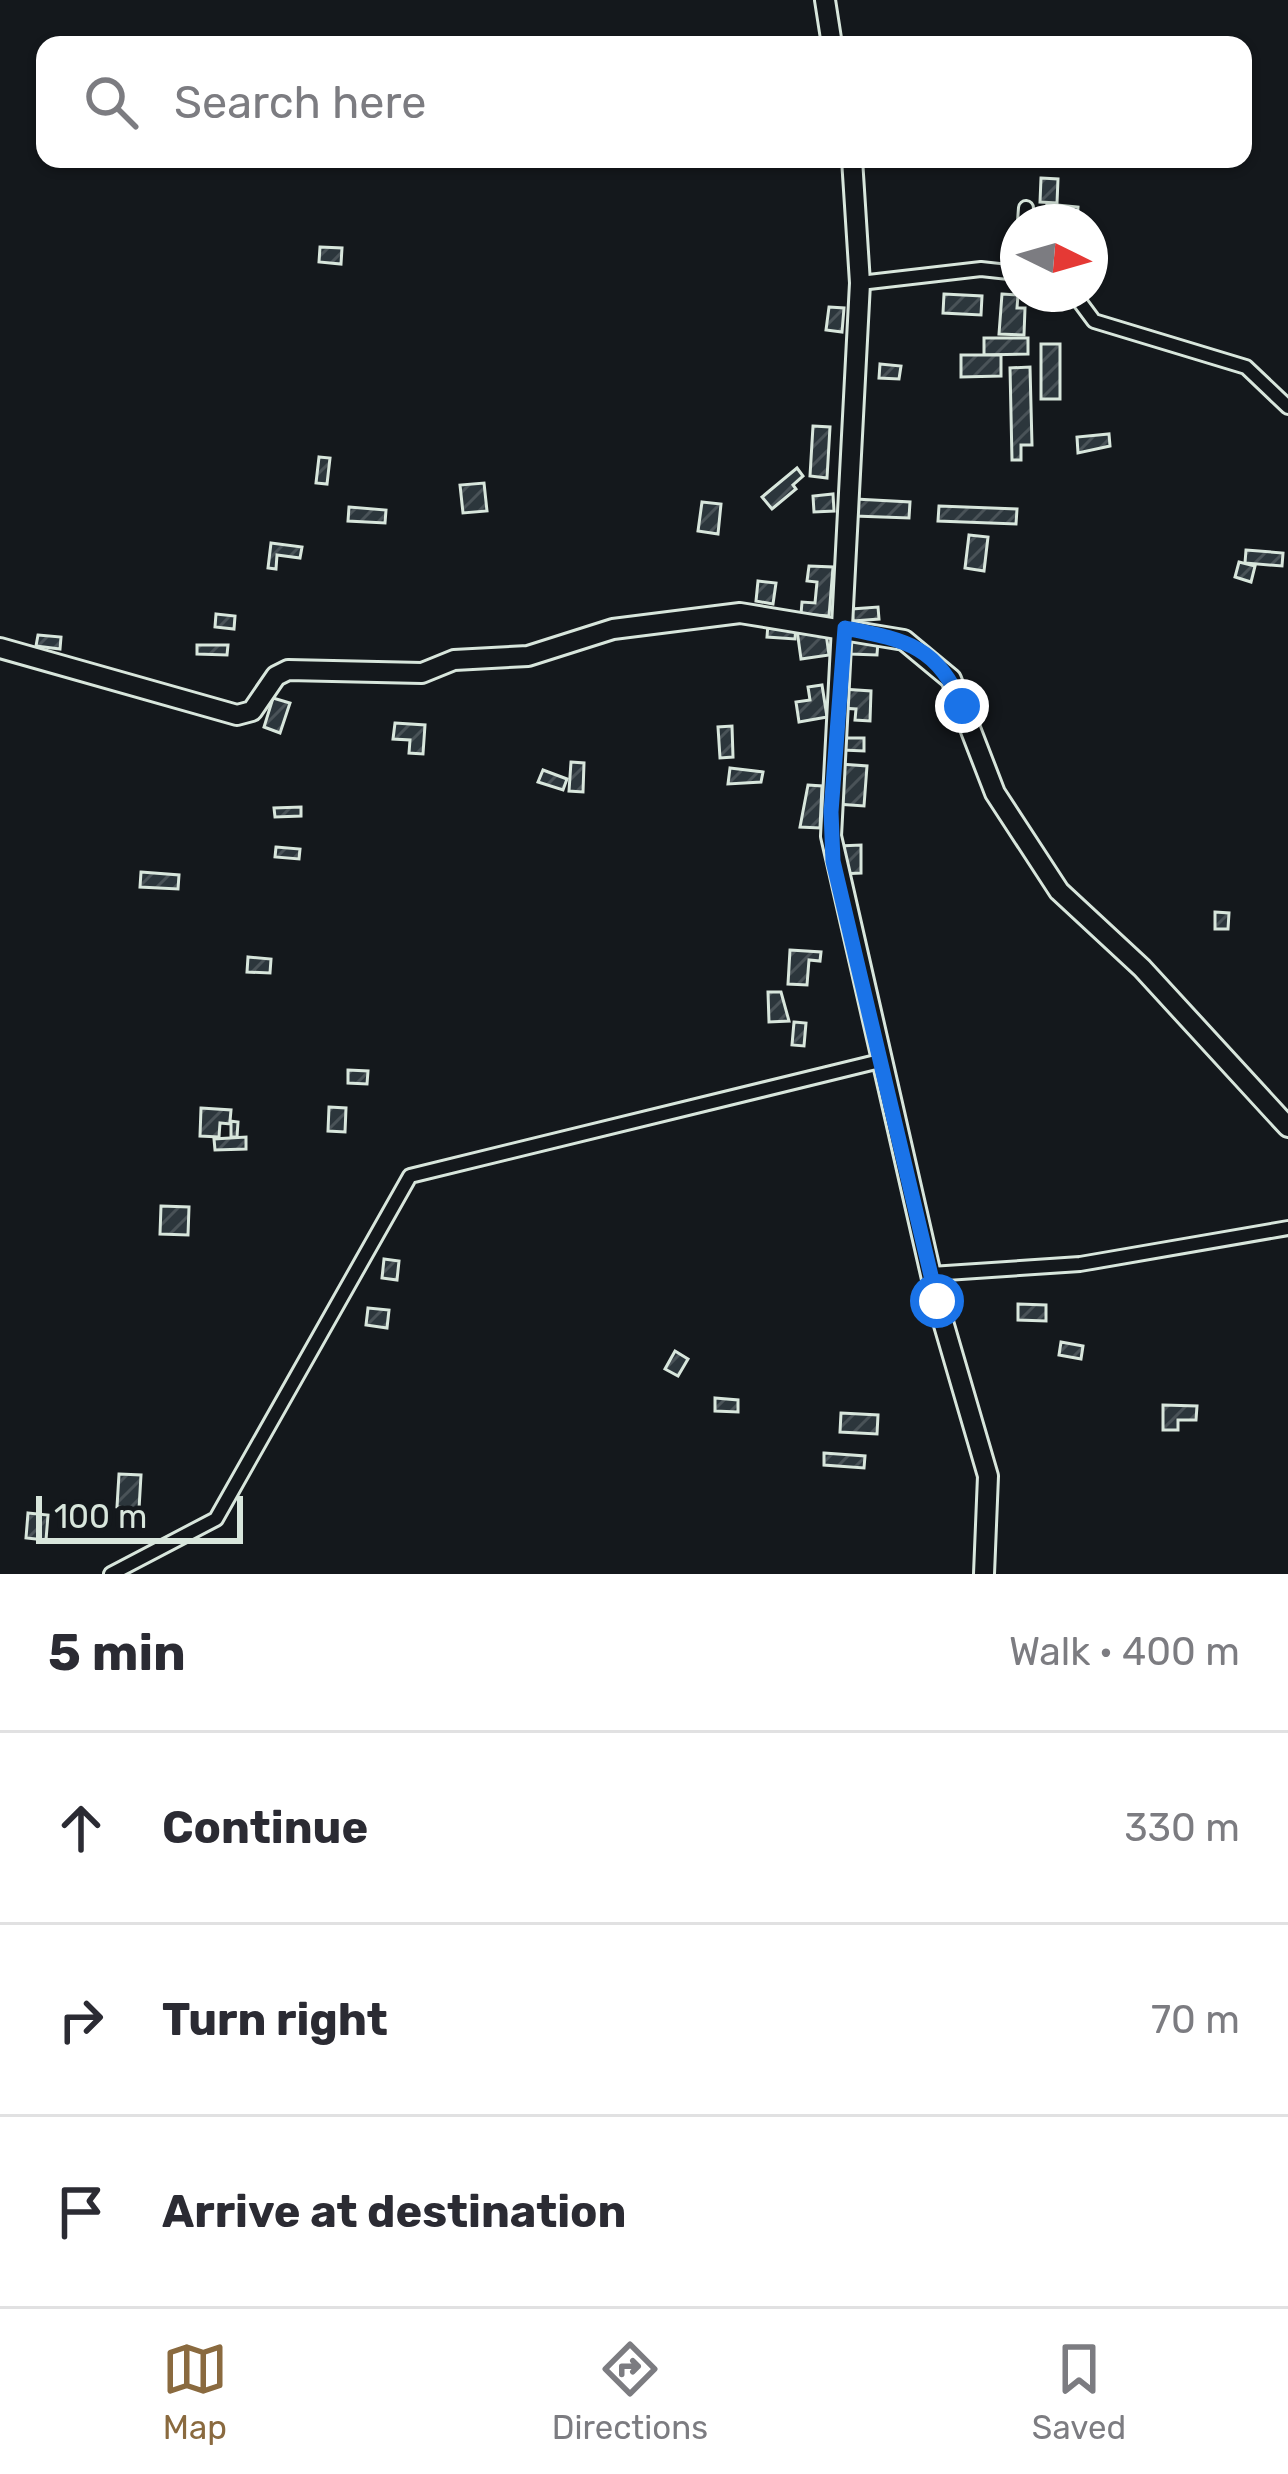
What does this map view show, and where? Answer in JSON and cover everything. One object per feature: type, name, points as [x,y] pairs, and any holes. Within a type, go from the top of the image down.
[{"type":"street","points":[[825,0],[831,36]]},
{"type":"street","points":[[853,168],[860,283],[831,836],[931,1274],[988,1476],[984,1574]]},
{"type":"street","points":[[860,283],[981,269],[1000,271]]},
{"type":"street","points":[[1087,312],[1094,321],[1246,367],[1288,407]]},
{"type":"street","points":[[0,648],[237,715],[251,711],[276,676],[288,670],[422,673],[454,660],[528,656],[613,629],[740,613],[904,640],[951,679],[995,793],[1059,891],[1142,968],[1288,1127]]},
{"type":"street","points":[[111,1574],[216,1519],[410,1176],[880,1061]]},
{"type":"street","points":[[931,1274],[1080,1264],[1288,1228]]},
{"type":"building","points":[[1041,178],[1058,179],[1057,203],[1040,202]]},
{"type":"building","points":[[320,247],[342,248],[341,264],[319,262]]},
{"type":"building","points":[[944,294],[982,296],[981,315],[943,313]]},
{"type":"building","points":[[829,307],[844,308],[842,332],[826,330]]},
{"type":"building","points":[[1001,312],[1025,312],[1024,335],[999,334]]},
{"type":"building","points":[[984,338],[1028,338],[1028,354],[984,355]]},
{"type":"building","points":[[1041,344],[1060,344],[1060,399],[1041,399]]},
{"type":"building","points":[[961,355],[1001,355],[1001,376],[961,377]]},
{"type":"building","points":[[880,364],[901,366],[899,379],[879,378]]},
{"type":"building","points":[[1030,367],[1032,445],[1021,445],[1021,460],[1012,460],[1010,368]]},
{"type":"building","points":[[813,426],[830,427],[827,478],[810,476]]},
{"type":"building","points":[[1109,434],[1110,446],[1078,453],[1077,437]]},
{"type":"building","points":[[319,457],[330,458],[327,484],[316,483]]},
{"type":"building","points":[[797,468],[803,476],[793,485],[796,489],[772,509],[762,497]]},
{"type":"building","points":[[484,483],[487,511],[463,513],[460,485]]},
{"type":"building","points":[[833,494],[834,511],[814,512],[813,496]]},
{"type":"building","points":[[855,499],[910,502],[909,518],[855,516]]},
{"type":"building","points":[[702,502],[721,504],[718,534],[698,531]]},
{"type":"building","points":[[939,506],[1017,509],[1016,524],[938,521]]},
{"type":"building","points":[[349,507],[386,510],[385,523],[348,521]]},
{"type":"building","points":[[969,535],[988,537],[984,571],[965,568]]},
{"type":"building","points":[[271,543],[302,547],[300,558],[277,555],[276,569],[268,568]]},
{"type":"building","points":[[1246,550],[1283,553],[1282,566],[1245,563]]},
{"type":"building","points":[[1239,562],[1255,566],[1251,582],[1235,577]]},
{"type":"building","points":[[809,566],[833,567],[829,616],[801,614],[802,602],[815,603],[817,582],[807,581]]},
{"type":"building","points":[[758,581],[776,583],[773,604],[756,601]]},
{"type":"building","points":[[878,607],[879,619],[853,621],[852,609]]},
{"type":"building","points":[[216,614],[235,616],[234,629],[215,627]]},
{"type":"building","points":[[768,624],[796,625],[795,639],[767,637]]},
{"type":"building","points":[[825,626],[829,655],[801,659],[797,630]]},
{"type":"building","points":[[38,635],[61,637],[60,649],[36,646]]},
{"type":"building","points":[[851,639],[878,641],[877,655],[850,654]]},
{"type":"building","points":[[197,645],[228,645],[227,655],[197,654]]},
{"type":"building","points":[[822,685],[827,717],[799,722],[796,702],[810,700],[808,687]]},
{"type":"building","points":[[842,689],[871,691],[870,721],[855,720],[856,709],[841,708]]},
{"type":"building","points":[[273,698],[290,703],[280,733],[264,727]]},
{"type":"building","points":[[395,723],[425,725],[423,754],[409,753],[410,740],[393,739]]},
{"type":"building","points":[[732,726],[733,757],[720,758],[718,727]]},
{"type":"building","points":[[844,738],[864,738],[864,751],[843,750]]},
{"type":"building","points":[[571,762],[584,763],[583,792],[569,791]]},
{"type":"building","points":[[840,764],[867,766],[864,806],[837,804]]},
{"type":"building","points":[[730,768],[763,772],[761,782],[728,784]]},
{"type":"building","points":[[543,770],[567,779],[563,790],[538,782]]},
{"type":"building","points":[[808,785],[822,786],[820,828],[800,827]]},
{"type":"building","points":[[301,807],[301,816],[275,817],[274,808]]},
{"type":"building","points":[[861,845],[861,873],[840,874],[839,846]]},
{"type":"building","points":[[276,847],[300,849],[299,859],[275,857]]},
{"type":"building","points":[[141,872],[179,875],[178,889],[140,887]]},
{"type":"building","points":[[1215,912],[1229,913],[1228,929],[1215,929]]},
{"type":"building","points":[[790,950],[821,952],[820,961],[809,960],[807,985],[788,984]]},
{"type":"building","points":[[248,957],[271,959],[270,973],[247,972]]},
{"type":"building","points":[[768,992],[781,992],[789,1021],[769,1022]]},
{"type":"building","points":[[794,1022],[806,1023],[804,1046],[792,1045]]},
{"type":"building","points":[[348,1070],[368,1071],[367,1084],[348,1083]]},
{"type":"building","points":[[329,1107],[346,1108],[345,1132],[328,1131]]},
{"type":"building","points":[[201,1108],[231,1110],[230,1121],[238,1122],[237,1137],[231,1137],[231,1124],[220,1123],[219,1137],[200,1136]]},
{"type":"building","points":[[246,1137],[246,1149],[215,1150],[214,1139]]},
{"type":"building","points":[[161,1206],[189,1207],[188,1235],[160,1234]]},
{"type":"building","points":[[384,1259],[399,1261],[397,1280],[382,1278]]},
{"type":"building","points":[[1018,1304],[1046,1305],[1046,1321],[1018,1320]]},
{"type":"building","points":[[368,1308],[389,1310],[387,1328],[366,1325]]},
{"type":"building","points":[[1061,1342],[1083,1346],[1081,1359],[1059,1355]]},
{"type":"building","points":[[675,1351],[688,1359],[678,1376],[665,1369]]},
{"type":"building","points":[[715,1398],[738,1400],[738,1412],[715,1411]]},
{"type":"building","points":[[1163,1405],[1197,1406],[1196,1420],[1178,1420],[1178,1430],[1163,1430]]},
{"type":"building","points":[[841,1413],[878,1415],[877,1434],[840,1432]]},
{"type":"building","points":[[824,1453],[865,1456],[864,1468],[824,1465]]},
{"type":"building","points":[[119,1474],[141,1475],[139,1509],[117,1507]]},
{"type":"building","points":[[28,1513],[48,1515],[46,1540],[26,1538]]},
{"type":"route","points":[[937,1301],[833,861],[831,812],[845,628],[904,640],[928,655],[951,679],[962,706]]}]
